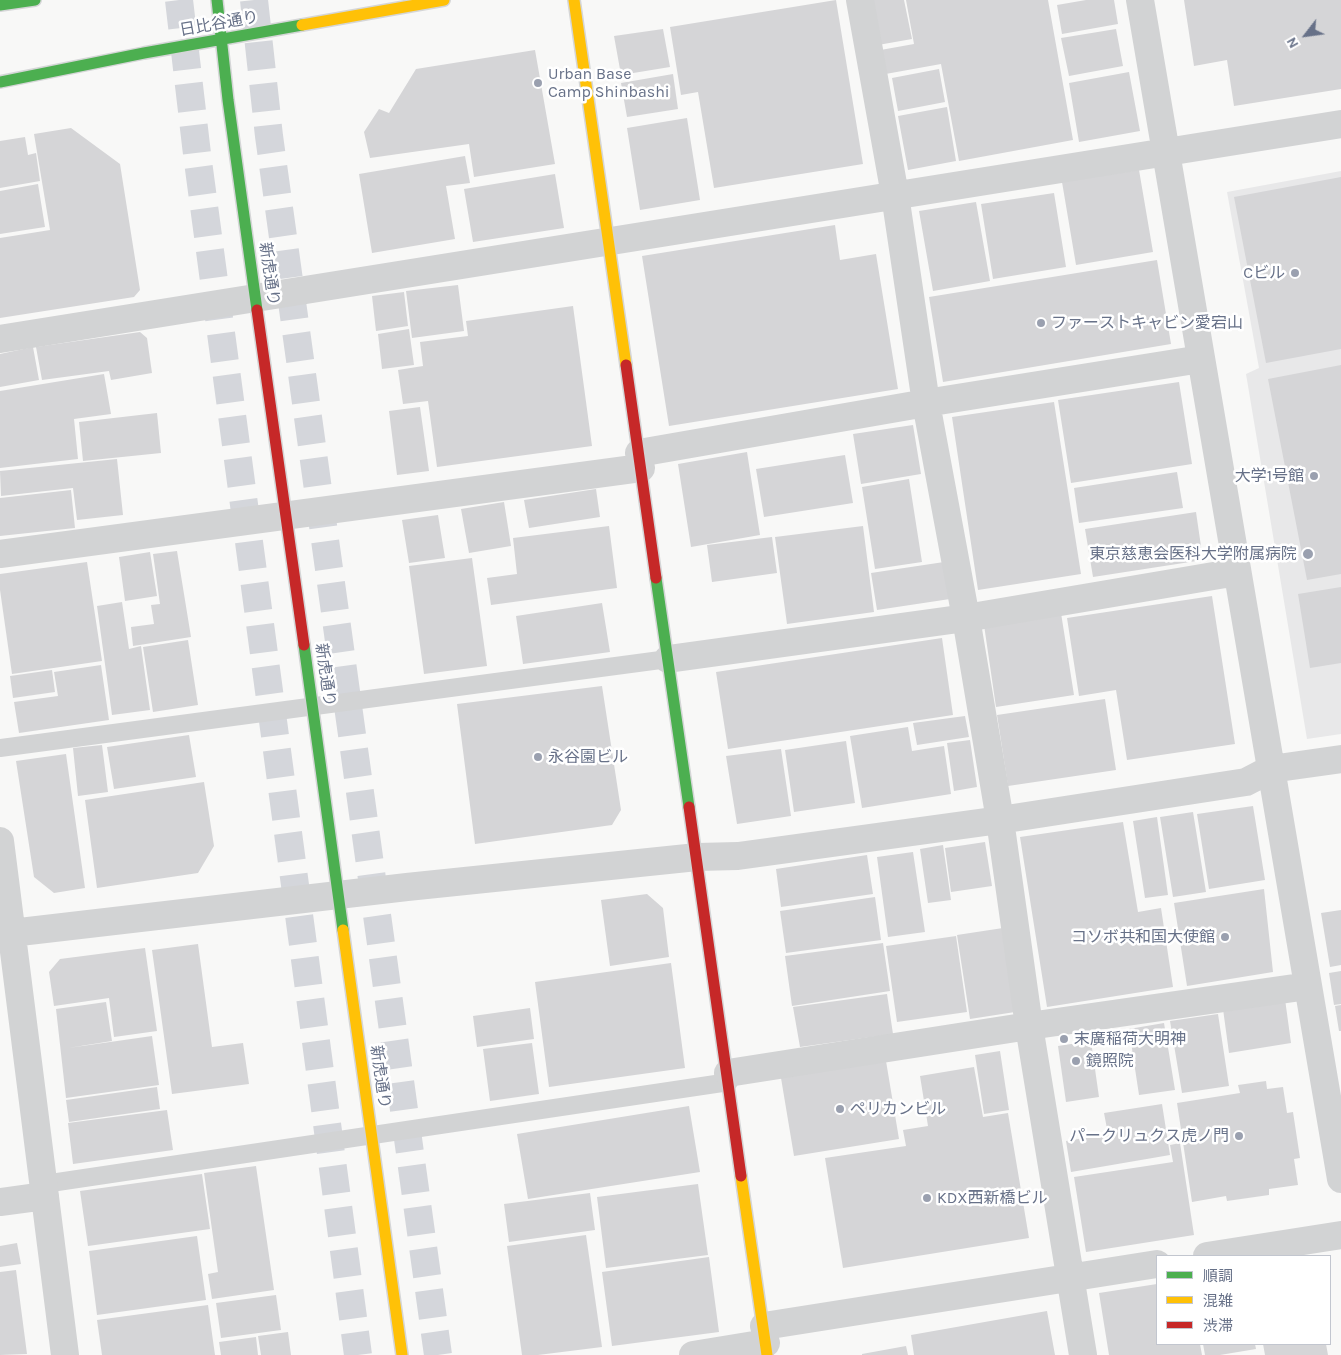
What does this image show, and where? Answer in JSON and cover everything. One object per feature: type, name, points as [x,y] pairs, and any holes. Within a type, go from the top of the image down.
[{"type":"main road","points":[[0,5],[35,0]]},
{"type":"main road","name":"新虎通り","points":[[217,0],[228,100],[402,1355]]},
{"type":"main road","name":"日比谷通り","points":[[0,82],[444,0]]},
{"type":"main road","points":[[574,0],[766,1341]]},
{"type":"street","points":[[860,0],[895,195],[926,403],[966,618],[1000,820],[1029,1026],[1083,1355]]},
{"type":"street","points":[[1140,0],[1341,1178]]},
{"type":"street","points":[[0,339],[1341,124]]},
{"type":"street","points":[[0,554],[286,515],[640,461],[926,403],[1201,360]]},
{"type":"street","points":[[668,659],[966,618],[1237,572]]},
{"type":"street","points":[[11,933],[339,895],[697,857],[738,856],[1000,820],[1246,782],[1271,769],[1341,759]]},
{"type":"street","points":[[0,841],[3,896],[11,933],[65,1355]]},
{"type":"street","points":[[728,1077],[1029,1026],[1308,986]]},
{"type":"street","points":[[0,1202],[44,1190]]},
{"type":"street","points":[[1213,1255],[1341,1235]]},
{"type":"street","points":[[693,1355],[1070,1278],[1156,1264]]},
{"type":"lane","points":[[0,748],[668,659]]},
{"type":"lane","points":[[44,1190],[728,1077]]},
{"type":"shaded area","name":"東京慈恵会医科大学附属病院","points":[[1341,171],[1341,734],[1307,739],[1246,374],[1259,368],[1227,192]]},
{"type":"building","points":[[836,0],[863,164],[714,188],[698,92],[681,95],[670,27]]},
{"type":"building","points":[[869,0],[904,0],[912,39],[878,45]]},
{"type":"building","points":[[906,0],[1048,0],[1073,140],[959,161],[941,64],[880,75],[875,51],[914,44]]},
{"type":"building","points":[[1086,0],[1114,0],[1118,24],[1062,34],[1057,5]]},
{"type":"building","points":[[1184,0],[1341,0],[1341,89],[1234,106],[1227,60],[1194,66]]},
{"type":"building","points":[[663,29],[670,67],[621,75],[614,36]]},
{"type":"building","points":[[1116,29],[1123,66],[1069,76],[1061,38]]},
{"type":"building","points":[[535,50],[555,164],[474,177],[469,144],[370,158],[364,132],[379,109],[389,113],[416,69]]},
{"type":"building","points":[[939,69],[945,102],[898,111],[892,78]]},
{"type":"building","points":[[1129,72],[1140,131],[1079,142],[1069,83]]},
{"type":"building","points":[[673,74],[678,109],[627,117],[621,83]]},
{"type":"building","points":[[947,107],[956,161],[908,170],[898,116]]},
{"type":"building","points":[[687,118],[700,200],[640,210],[627,128]]},
{"type":"building","points":[[71,128],[120,164],[140,290],[134,297],[0,318],[0,238],[50,230],[34,134]]},
{"type":"building","points":[[25,137],[28,155],[36,153],[40,181],[0,188],[0,141]]},
{"type":"building","points":[[465,156],[470,183],[446,186],[455,239],[372,253],[359,174]]},
{"type":"building","points":[[1139,170],[1153,252],[1076,265],[1062,182]]},
{"type":"building","points":[[555,174],[564,228],[473,242],[464,189]]},
{"type":"building","name":"Cビル","points":[[1341,177],[1341,349],[1266,363],[1234,197]]},
{"type":"building","points":[[38,184],[45,227],[0,234],[0,191]]},
{"type":"building","points":[[1054,193],[1066,267],[993,279],[981,204]]},
{"type":"building","points":[[976,202],[990,281],[933,291],[919,211]]},
{"type":"building","points":[[835,225],[840,260],[876,254],[898,389],[669,426],[642,256]]},
{"type":"building","points":[[1157,260],[1171,344],[943,382],[929,297]]},
{"type":"building","points":[[458,285],[464,331],[412,338],[406,291]]},
{"type":"building","points":[[404,292],[408,326],[376,331],[372,296]]},
{"type":"building","points":[[573,306],[592,446],[437,467],[428,401],[403,404],[398,370],[423,366],[420,342],[468,336],[466,321]]},
{"type":"building","points":[[409,329],[414,365],[382,369],[378,334]]},
{"type":"building","points":[[140,332],[147,338],[152,373],[111,380],[109,371],[42,380],[36,347]]},
{"type":"building","points":[[33,347],[39,380],[0,387],[0,354]]},
{"type":"building","name":"大学1号館","points":[[1341,365],[1341,574],[1307,580],[1268,379]]},
{"type":"building","points":[[104,374],[111,414],[74,419],[78,459],[0,468],[0,391]]},
{"type":"building","points":[[1179,382],[1192,464],[1071,483],[1058,400]]},
{"type":"building","points":[[1054,402],[1081,574],[978,590],[952,417]]},
{"type":"building","points":[[420,407],[429,471],[397,475],[389,411]]},
{"type":"building","points":[[157,413],[161,453],[83,461],[79,422]]},
{"type":"building","points":[[913,425],[921,474],[861,484],[853,434]]},
{"type":"building","points":[[747,452],[760,535],[691,547],[678,464]]},
{"type":"building","points":[[845,455],[853,503],[764,517],[756,469]]},
{"type":"building","points":[[117,459],[123,515],[77,520],[73,488],[1,496],[0,471]]},
{"type":"building","points":[[1177,472],[1183,508],[1079,523],[1074,488]]},
{"type":"building","points":[[909,479],[922,562],[875,569],[862,487]]},
{"type":"building","points":[[596,489],[600,517],[529,528],[524,500]]},
{"type":"building","points":[[71,490],[75,528],[0,536],[0,498]]},
{"type":"building","points":[[504,502],[511,546],[469,553],[461,509]]},
{"type":"building","points":[[1196,512],[1203,560],[1093,577],[1085,529]]},
{"type":"building","points":[[438,515],[445,558],[409,563],[402,520]]},
{"type":"building","points":[[609,526],[617,588],[491,605],[487,578],[517,574],[513,538]]},
{"type":"building","points":[[863,526],[874,612],[787,624],[775,537]]},
{"type":"building","points":[[772,537],[777,573],[712,582],[707,545]]},
{"type":"building","points":[[177,551],[191,637],[133,646],[131,627],[154,624],[151,605],[160,604],[153,554]]},
{"type":"building","points":[[150,552],[157,596],[125,601],[119,557]]},
{"type":"building","points":[[472,558],[487,666],[424,674],[409,566]]},
{"type":"building","points":[[87,562],[102,661],[12,674],[0,590],[0,574]]},
{"type":"building","points":[[944,562],[950,599],[877,610],[871,573]]},
{"type":"building","points":[[1341,587],[1341,663],[1310,668],[1298,594]]},
{"type":"building","points":[[1212,596],[1235,744],[1127,760],[1116,690],[1079,696],[1067,618]]},
{"type":"building","points":[[122,602],[129,649],[141,646],[150,710],[112,715],[97,606]]},
{"type":"building","points":[[602,603],[610,652],[523,664],[516,616]]},
{"type":"building","points":[[1061,613],[1074,695],[996,707],[984,625]]},
{"type":"building","points":[[942,638],[953,715],[728,749],[716,672]]},
{"type":"building","points":[[188,640],[198,705],[153,712],[143,647]]},
{"type":"building","points":[[101,665],[109,720],[19,733],[14,702],[58,696],[54,672]]},
{"type":"building","points":[[52,670],[55,692],[13,698],[10,676]]},
{"type":"building","name":"永谷園ビル","points":[[602,686],[621,810],[612,825],[475,844],[457,704]]},
{"type":"building","points":[[1105,699],[1116,770],[1008,786],[997,715]]},
{"type":"building","points":[[965,716],[969,737],[917,745],[913,723]]},
{"type":"building","points":[[908,727],[912,751],[944,746],[951,794],[862,808],[850,736]]},
{"type":"building","points":[[189,735],[196,777],[114,789],[107,747]]},
{"type":"building","points":[[970,740],[977,787],[954,791],[947,743]]},
{"type":"building","points":[[846,741],[855,803],[794,812],[785,750]]},
{"type":"building","points":[[102,745],[108,792],[78,796],[73,748]]},
{"type":"building","points":[[781,749],[791,816],[737,824],[726,756]]},
{"type":"building","points":[[66,754],[85,888],[54,893],[34,877],[16,761]]},
{"type":"building","points":[[204,782],[214,846],[198,873],[97,888],[85,800]]},
{"type":"building","points":[[1253,806],[1265,880],[1209,889],[1197,814]]},
{"type":"building","points":[[1193,812],[1206,892],[1173,897],[1160,817]]},
{"type":"building","points":[[1157,817],[1168,895],[1145,898],[1133,821]]},
{"type":"building","points":[[1123,822],[1138,912],[1161,908],[1173,987],[1047,1007],[1020,837]]},
{"type":"building","points":[[985,842],[992,886],[951,892],[945,848]]},
{"type":"building","points":[[943,845],[951,900],[928,903],[920,849]]},
{"type":"building","points":[[913,852],[925,932],[888,937],[877,857]]},
{"type":"building","points":[[867,855],[873,894],[781,907],[776,869]]},
{"type":"building","name":"コソボ共和国大使館","points":[[1264,889],[1273,972],[1187,986],[1174,903]]},
{"type":"building","points":[[647,894],[663,908],[669,957],[610,966],[601,900]]},
{"type":"building","points":[[875,897],[881,940],[786,953],[780,911]]},
{"type":"building","points":[[1341,910],[1341,965],[1330,967],[1321,913]]},
{"type":"building","points":[[1003,928],[1015,1012],[970,1019],[957,935]]},
{"type":"building","points":[[956,936],[967,1012],[897,1022],[886,946]]},
{"type":"building","points":[[883,943],[890,991],[792,1006],[785,956]]},
{"type":"building","points":[[198,944],[212,1047],[243,1043],[249,1084],[172,1094],[152,950]]},
{"type":"building","points":[[145,948],[157,1031],[114,1037],[109,998],[54,1006],[49,972],[60,959]]},
{"type":"building","points":[[671,963],[685,1068],[549,1087],[535,982]]},
{"type":"building","points":[[1341,971],[1341,1004],[1334,1005],[1329,973]]},
{"type":"building","points":[[887,994],[893,1034],[800,1047],[793,1007]]},
{"type":"building","points":[[1285,999],[1291,1043],[1229,1053],[1223,1009]]},
{"type":"building","points":[[106,1002],[112,1041],[68,1048],[152,1036],[159,1085],[66,1098],[56,1009]]},
{"type":"building","points":[[1341,1005],[1341,1031],[1339,1031],[1335,1006]]},
{"type":"building","points":[[530,1008],[534,1039],[477,1047],[473,1016]]},
{"type":"building","points":[[1218,1014],[1229,1086],[1182,1093],[1170,1021]]},
{"type":"building","points":[[1164,1023],[1175,1090],[1139,1095],[1129,1029]]},
{"type":"building","points":[[1091,1041],[1099,1097],[1066,1102],[1058,1046]]},
{"type":"building","points":[[532,1043],[539,1094],[490,1101],[483,1049]]},
{"type":"building","points":[[1000,1051],[1009,1110],[984,1114],[975,1055]]},
{"type":"building","name":"ペリカンビル","points":[[886,1061],[899,1139],[794,1156],[781,1078]]},
{"type":"building","name":"KDX西新橋ビル","points":[[974,1067],[983,1117],[1008,1113],[1029,1238],[843,1268],[825,1158],[906,1146],[903,1130],[928,1126],[920,1076]]},
{"type":"building","name":"パークリュクス虎ノ門","points":[[1266,1081],[1267,1089],[1283,1087],[1287,1113],[1293,1112],[1300,1158],[1294,1159],[1298,1185],[1269,1189],[1269,1195],[1227,1201],[1226,1196],[1192,1202],[1177,1103],[1240,1093],[1238,1085]]},
{"type":"building","points":[[157,1087],[160,1109],[69,1122],[66,1100]]},
{"type":"building","points":[[1162,1104],[1170,1155],[1071,1172],[1066,1141],[1108,1134],[1104,1113]]},
{"type":"building","points":[[689,1106],[700,1172],[528,1199],[517,1134]]},
{"type":"building","points":[[167,1110],[173,1150],[73,1164],[68,1123]]},
{"type":"building","points":[[1180,1143],[1194,1235],[1086,1252],[1074,1177],[1173,1162],[1170,1145]]},
{"type":"building","points":[[256,1166],[274,1290],[212,1299],[208,1274],[218,1272],[204,1173]]},
{"type":"building","points":[[202,1174],[210,1229],[88,1246],[80,1191]]},
{"type":"building","points":[[698,1184],[708,1255],[606,1268],[597,1197]]},
{"type":"building","points":[[590,1193],[595,1230],[509,1242],[504,1204]]},
{"type":"building","points":[[586,1235],[602,1347],[538,1355],[522,1355],[507,1246]]},
{"type":"building","points":[[197,1236],[206,1300],[97,1315],[89,1251]]},
{"type":"building","points":[[17,1243],[21,1264],[0,1267],[0,1246]]},
{"type":"building","points":[[709,1257],[719,1332],[612,1346],[602,1272]]},
{"type":"building","points":[[16,1270],[27,1354],[0,1355],[0,1272]]},
{"type":"building","points":[[1156,1284],[1156,1345],[1200,1345],[1202,1355],[1109,1355],[1099,1293]]},
{"type":"building","points":[[276,1295],[281,1330],[221,1338],[216,1303]]},
{"type":"building","points":[[208,1305],[215,1355],[102,1355],[97,1320]]},
{"type":"building","points":[[1047,1311],[1055,1355],[914,1355],[911,1335]]},
{"type":"building","points":[[288,1332],[291,1355],[261,1355],[258,1336]]},
{"type":"building","points":[[256,1337],[258,1355],[221,1355],[219,1342]]},
{"type":"building","points":[[1203,1345],[1255,1345],[1256,1349],[1220,1355],[1205,1355]]},
{"type":"building","points":[[1263,1345],[1326,1345],[1328,1355],[1265,1355]]},
{"type":"building","points":[[906,1346],[908,1355],[862,1355],[862,1354]]},
{"type":"tunnel","points":[[179,0],[197,154],[358,1355]]},
{"type":"tunnel","points":[[254,0],[269,136],[438,1355]]},
{"type":"traffic: fast","points":[[0,5],[35,0]]},
{"type":"traffic: fast","points":[[217,0],[228,100],[257,310]]},
{"type":"traffic: fast","points":[[0,82],[144,53],[302,25]]},
{"type":"traffic: fast","points":[[656,578],[689,807]]},
{"type":"traffic: fast","points":[[304,645],[343,930]]},
{"type":"traffic: slow","points":[[302,25],[444,0]]},
{"type":"traffic: slow","points":[[574,0],[626,365]]},
{"type":"traffic: slow","points":[[343,930],[402,1355]]},
{"type":"traffic: slow","points":[[741,1176],[767,1355]]},
{"type":"traffic: jam","points":[[257,310],[304,645]]},
{"type":"traffic: jam","points":[[626,365],[656,578]]},
{"type":"traffic: jam","points":[[689,807],[741,1176]]},
{"type":"place","name":"Urban Base Camp Shinbashi","points":[[538,83]]},
{"type":"place","name":"Cビル","points":[[1295,273]]},
{"type":"place","name":"ファーストキャビン愛宕山","points":[[1041,323]]},
{"type":"place","name":"大学1号館","points":[[1314,476]]},
{"type":"place","name":"東京慈恵会医科大学附属病院","points":[[1308,554]]},
{"type":"place","name":"永谷園ビル","points":[[538,757]]},
{"type":"place","name":"コソボ共和国大使館","points":[[1225,937]]},
{"type":"place","name":"末廣稲荷大明神","points":[[1064,1039]]},
{"type":"place","name":"鏡照院","points":[[1076,1061]]},
{"type":"place","name":"ペリカンビル","points":[[840,1109]]},
{"type":"place","name":"パークリュクス虎ノ門","points":[[1239,1136]]},
{"type":"place","name":"KDX西新橋ビル","points":[[927,1198]]}]
